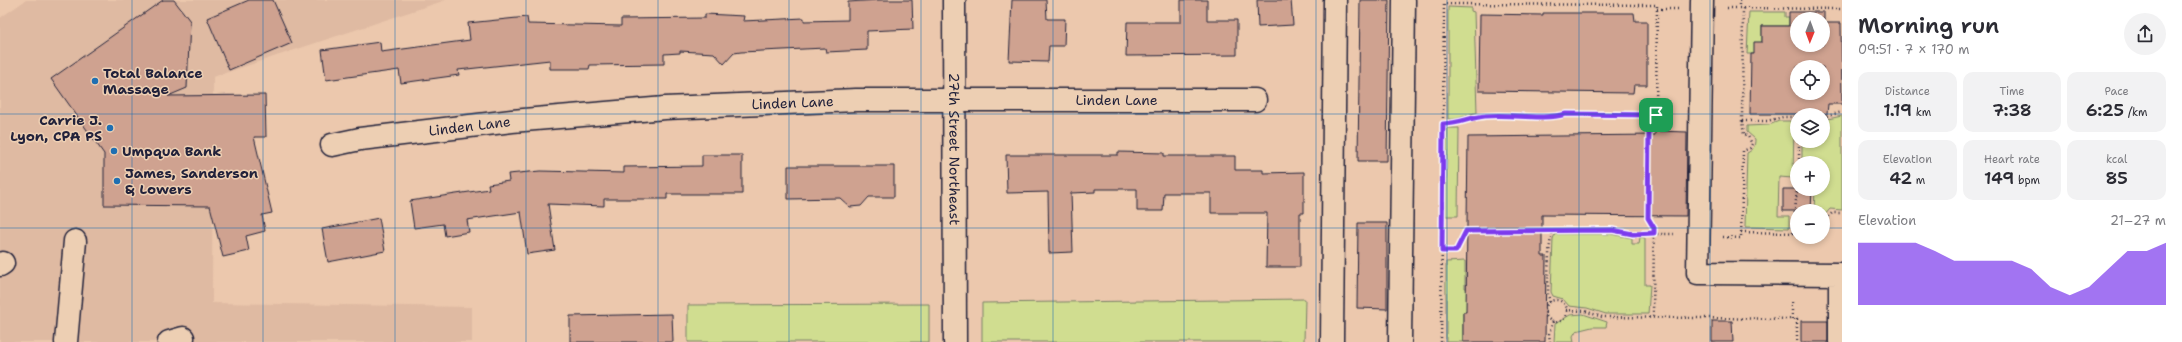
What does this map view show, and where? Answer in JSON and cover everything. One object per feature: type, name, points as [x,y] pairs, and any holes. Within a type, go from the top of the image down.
[{"type":"street","name":"27th Street Northeast","points":[[954,0],[955,342]]},
{"type":"street","points":[[1332,342],[1335,0]]},
{"type":"street","points":[[1400,342],[1404,0]]},
{"type":"street","points":[[1702,6],[1698,273],[1840,274],[1840,342]]},
{"type":"street","name":"Linden Lane","points":[[332,144],[360,139],[512,121],[665,108],[856,100],[1255,100]]},
{"type":"street","points":[[68,335],[75,241]]},
{"type":"path","points":[[1739,0],[1739,8]]},
{"type":"path","points":[[1441,342],[1444,4],[1657,5],[1656,119],[1649,130],[1648,218],[1654,228],[1653,317]]},
{"type":"path","points":[[1657,9],[1702,6],[1739,8],[1842,9]]},
{"type":"path","points":[[1718,237],[1741,238],[1744,152],[1750,148],[1752,144],[1748,136],[1744,135],[1742,122],[1744,8]]},
{"type":"path","points":[[1830,116],[1842,112]]},
{"type":"path","points":[[1443,124],[1457,124],[1485,116],[1526,115],[1541,118],[1566,114],[1656,115]]},
{"type":"path","points":[[1742,122],[1767,122],[1783,117],[1790,117]]},
{"type":"path","points":[[1830,215],[1832,213],[1842,213]]},
{"type":"path","points":[[1553,230],[1550,238],[1551,252],[1548,295],[1550,302],[1545,311],[1548,318],[1553,321],[1563,319],[1566,310]]},
{"type":"path","points":[[1442,251],[1456,251],[1466,231],[1612,230],[1633,234],[1675,234]]},
{"type":"path","points":[[1741,232],[1790,233]]},
{"type":"path","points":[[1792,292],[1792,319]]},
{"type":"path","points":[[1550,302],[1560,301],[1566,310]]},
{"type":"path","points":[[1566,310],[1585,311],[1602,317],[1797,319],[1797,342]]},
{"type":"path","points":[[1550,342],[1549,334],[1553,321]]},
{"type":"shaded area","points":[[26,0],[446,0],[213,77],[212,303],[472,307],[472,342],[0,342],[0,18]]},
{"type":"green space","points":[[1448,7],[1471,8],[1471,11],[1474,12],[1477,113],[1453,119],[1448,119]]},
{"type":"green space","points":[[1749,12],[1785,12],[1785,17],[1789,17],[1789,26],[1762,26],[1762,42],[1754,54],[1747,54]]},
{"type":"green space","points":[[1842,116],[1842,210],[1830,209],[1830,204],[1814,204],[1815,196],[1830,196],[1830,156],[1802,156],[1802,148],[1830,148],[1830,119]]},
{"type":"green space","points":[[1779,121],[1790,121],[1790,148],[1794,148],[1793,156],[1790,156],[1790,178],[1779,177],[1778,216],[1789,216],[1789,228],[1745,227],[1747,153],[1751,151],[1755,144],[1755,139],[1747,132],[1747,126],[1769,125]]},
{"type":"green space","points":[[1447,128],[1459,128],[1458,216],[1446,216]]},
{"type":"green space","points":[[1555,234],[1611,234],[1632,238],[1632,244],[1639,244],[1640,237],[1645,238],[1645,285],[1650,285],[1648,314],[1606,314],[1587,308],[1569,306],[1563,299],[1553,296],[1551,292],[1553,239]]},
{"type":"green space","points":[[1465,261],[1465,288],[1472,288],[1472,312],[1463,312],[1463,342],[1446,342],[1446,262]]},
{"type":"green space","points":[[1305,299],[1304,342],[982,342],[982,303]]},
{"type":"green space","points":[[929,304],[929,342],[688,342],[688,305]]},
{"type":"green space","points":[[1583,314],[1607,322],[1606,327],[1592,327],[1576,331],[1573,336],[1574,342],[1554,342],[1555,324],[1570,315]]},
{"type":"building","points":[[163,0],[174,0],[190,21],[187,88],[168,96],[265,95],[266,137],[254,137],[272,213],[262,215],[265,231],[246,236],[249,251],[223,257],[210,206],[104,205],[104,154],[51,79]]},
{"type":"building","points":[[249,0],[273,0],[292,43],[229,70],[207,18]]},
{"type":"building","points":[[912,0],[913,29],[867,31],[867,50],[826,52],[825,48],[741,52],[734,53],[724,64],[714,53],[680,51],[680,53],[664,54],[664,64],[590,65],[589,69],[550,69],[550,60],[458,70],[459,75],[401,83],[399,70],[326,80],[322,50],[380,42],[381,52],[470,40],[468,23],[527,17],[528,24],[621,26],[621,19],[705,18],[705,14],[744,16],[743,21],[804,18],[804,21],[848,20],[848,2]]},
{"type":"building","points":[[1012,0],[1046,0],[1047,19],[1065,19],[1064,46],[1049,46],[1048,62],[1009,61]]},
{"type":"building","points":[[1181,0],[1207,0],[1207,20],[1237,20],[1237,55],[1126,56],[1127,22],[1181,22]]},
{"type":"building","points":[[1257,0],[1291,0],[1293,25],[1258,27]]},
{"type":"building","points":[[1360,0],[1389,0],[1387,161],[1358,161]]},
{"type":"building","points":[[1790,12],[1790,52],[1830,52],[1830,23],[1841,23],[1842,104],[1828,104],[1828,108],[1790,108],[1790,114],[1750,114],[1751,54],[1754,54],[1754,42],[1762,42],[1762,26],[1789,26]]},
{"type":"building","points":[[1543,13],[1634,13],[1635,21],[1647,21],[1647,85],[1634,85],[1633,93],[1479,91],[1480,14],[1543,15]]},
{"type":"building","points":[[1655,131],[1687,132],[1686,216],[1542,215],[1542,256],[1546,256],[1545,342],[1463,342],[1463,312],[1466,312],[1468,137],[1655,135]]},
{"type":"building","points":[[1118,152],[1164,153],[1164,156],[1235,156],[1235,170],[1263,170],[1263,173],[1304,172],[1304,213],[1300,213],[1300,267],[1266,267],[1267,213],[1211,213],[1211,193],[1164,193],[1163,211],[1137,211],[1137,189],[1095,189],[1095,192],[1071,193],[1073,252],[1049,253],[1048,192],[1007,193],[1006,155],[1118,155]]},
{"type":"building","points":[[702,155],[742,155],[742,194],[667,194],[667,199],[604,199],[604,206],[548,204],[555,250],[527,254],[521,212],[467,220],[469,232],[445,236],[443,224],[414,228],[410,201],[489,189],[488,184],[509,181],[508,174],[540,171],[624,173],[624,167],[702,166]]},
{"type":"building","points":[[788,166],[894,166],[894,197],[869,197],[861,206],[850,207],[840,198],[788,199]]},
{"type":"building","points":[[1783,189],[1790,189],[1790,196],[1812,196],[1811,204],[1790,204],[1790,211],[1783,211]]},
{"type":"building","points":[[379,218],[385,251],[328,262],[322,229]]},
{"type":"building","points":[[1358,223],[1387,223],[1387,309],[1357,308]]},
{"type":"building","points":[[672,314],[673,342],[570,342],[570,316]]},
{"type":"building","points":[[1712,321],[1732,321],[1733,342],[1712,342]]},
{"type":"building","points":[[1801,321],[1828,321],[1828,342],[1801,342]]},
{"type":"place","name":"Total Balance Massage","points":[[95,81]]},
{"type":"place","name":"Carrie J. Lyon, CPA PS","points":[[110,128]]},
{"type":"place","name":"Umpqua Bank","points":[[114,151]]},
{"type":"place","name":"James, Sanderson & Lowers","points":[[117,181]]},
{"type":"route","points":[[1566,114],[1656,115],[1656,119],[1649,130],[1648,218],[1654,228],[1654,233],[1633,234],[1612,230],[1466,231],[1456,251],[1442,251],[1443,124],[1457,124],[1485,116],[1526,115],[1541,118],[1555,117],[1566,114]]}]
